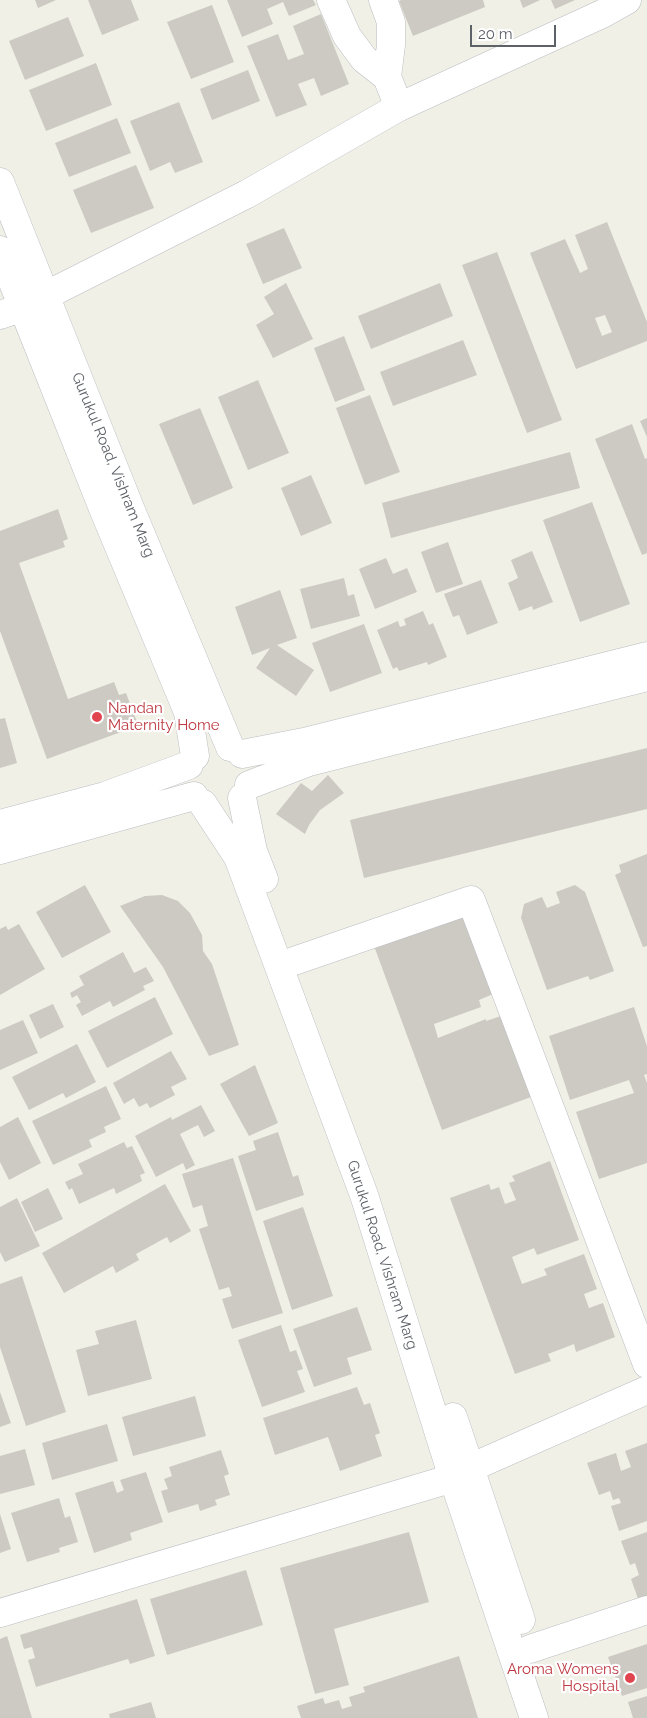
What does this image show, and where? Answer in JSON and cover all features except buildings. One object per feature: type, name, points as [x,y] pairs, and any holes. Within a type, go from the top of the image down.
[{"type":"street","points":[[331,0],[347,36],[364,59],[387,77],[399,107]]},
{"type":"street","points":[[383,0],[391,22],[392,45],[387,77]]},
{"type":"street","points":[[23,306],[247,194],[399,107],[602,14],[627,0]]},
{"type":"street","name":"Gurukul Road, Vishram Marg","points":[[0,182],[23,306],[138,526],[236,750]]},
{"type":"street","name":"Gurukul Road, Vishram Marg","points":[[0,250],[104,511],[188,712],[192,761]]},
{"type":"street","points":[[0,824],[105,796],[192,761],[204,749],[219,745],[236,750],[304,742],[647,656]]},
{"type":"street","points":[[0,850],[198,800],[222,808],[246,792],[309,762],[647,678]]},
{"type":"street","points":[[236,750],[249,769],[246,792]]},
{"type":"street","points":[[192,761],[187,776],[189,786],[198,800]]},
{"type":"street","name":"Gurukul Road, Vishram Marg","points":[[246,792],[253,851],[380,1190],[534,1718]]},
{"type":"street","name":"Gurukul Road, Vishram Marg","points":[[198,800],[238,857],[354,1168],[461,1473],[530,1648],[553,1718]]},
{"type":"street","points":[[294,962],[471,900],[647,1364]]},
{"type":"street","points":[[0,1613],[461,1473],[647,1390]]},
{"type":"street","points":[[530,1648],[647,1610]]},
{"type":"place","name":"Nandan Maternity Home","points":[[97,717]]},
{"type":"place","name":"Aroma Womens Hospital","points":[[630,1678]]}]
